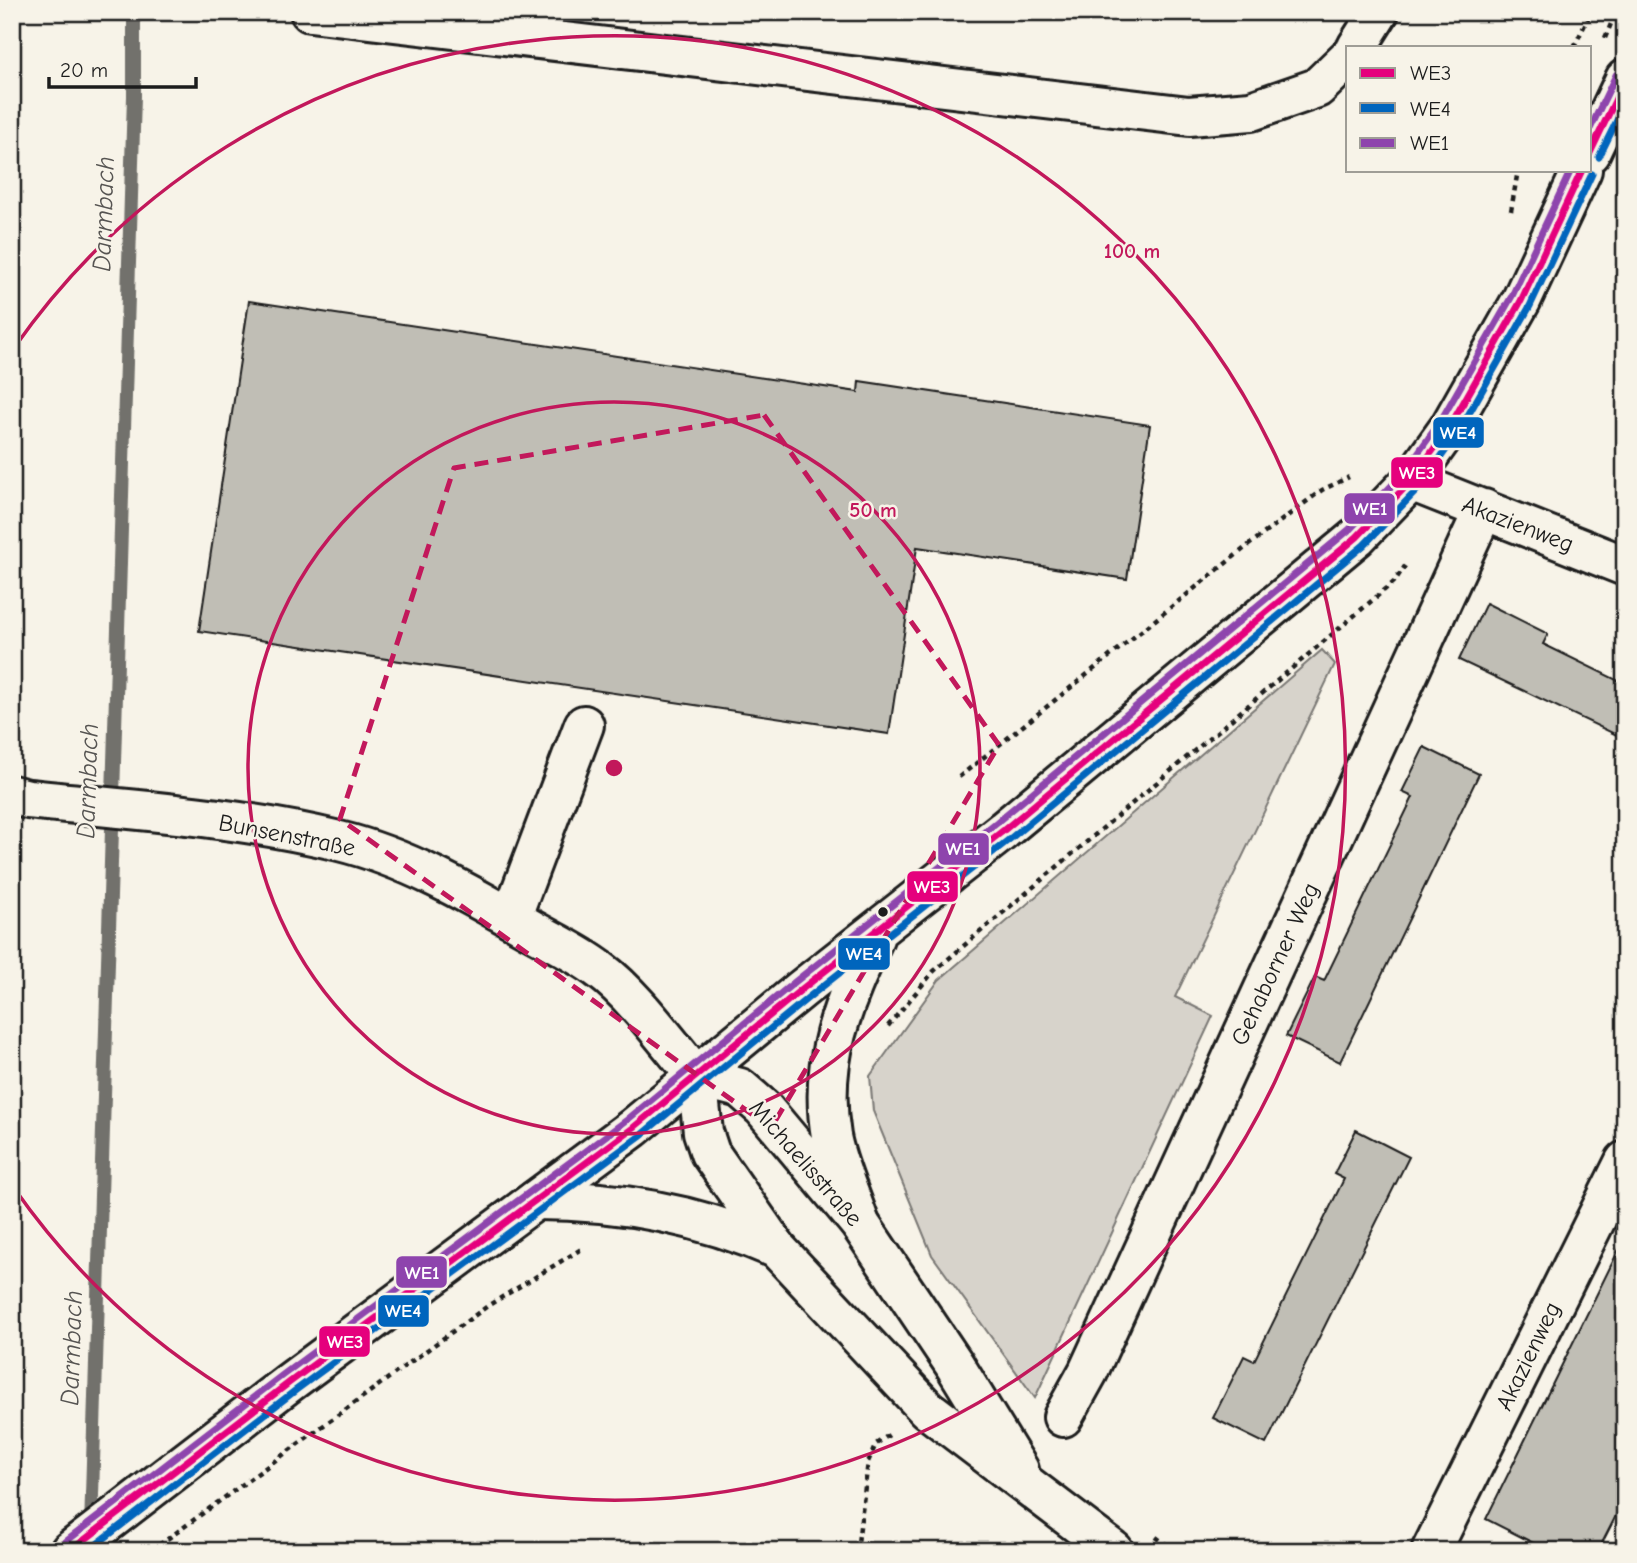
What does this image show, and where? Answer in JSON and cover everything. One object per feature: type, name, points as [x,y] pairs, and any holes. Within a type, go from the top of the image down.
[{"type":"street","points":[[310,12],[1189,116],[1251,111],[1317,88],[1346,60]]},
{"type":"street","points":[[1358,46],[1379,12]]},
{"type":"street","points":[[1592,149],[1625,79]]},
{"type":"street","points":[[70,1551],[135,1499],[633,1128],[1014,822],[1357,537],[1411,481],[1449,428],[1521,301],[1581,172]]},
{"type":"street","name":"Akazienweg","points":[[1411,481],[1625,566]]},
{"type":"street","name":"Gehaborner Weg","points":[[1063,1417],[1088,1372],[1484,509]]},
{"type":"street","points":[[511,918],[584,725]]},
{"type":"street","name":"Bunsenstraße","points":[[20,797],[161,813],[340,841],[416,868],[511,918],[600,970],[624,992],[696,1077]]},
{"type":"street","points":[[860,1224],[831,1137],[828,1084],[833,1040],[844,1006],[878,930]]},
{"type":"street","name":"Michaelisstraße","points":[[1030,1486],[954,1364],[860,1224],[763,1108],[740,1088],[696,1077],[703,1132],[710,1153],[777,1249],[926,1409],[1114,1551]]},
{"type":"street","name":"Akazienweg","points":[[1431,1551],[1625,1161]]},
{"type":"street","points":[[536,1200],[583,1200],[680,1216],[739,1232],[777,1249]]},
{"type":"path","points":[[1574,46],[1591,12]]},
{"type":"path","points":[[1510,218],[1518,172]]},
{"type":"path","points":[[959,777],[1250,544],[1322,490],[1355,475]]},
{"type":"path","points":[[884,1031],[934,971],[1394,582]]},
{"type":"path","points":[[151,1551],[489,1305],[590,1243]]},
{"type":"path","points":[[857,1551],[868,1462],[876,1444],[926,1409]]},
{"type":"path","points":[[1155,1536],[1175,1551]]},
{"type":"highlighted area","points":[[764,415],[999,745],[771,1128],[340,819],[454,468]]},
{"type":"shaded area","points":[[1322,650],[1335,664],[1175,997],[1213,1016],[1035,1398],[932,1255],[873,1111],[870,1076],[939,980]]},
{"type":"building","points":[[249,301],[858,392],[859,381],[1150,425],[1127,579],[917,547],[889,734],[199,631]]},
{"type":"building","points":[[1486,603],[1548,634],[1543,644],[1625,684],[1625,739],[1459,660]]},
{"type":"building","points":[[1424,747],[1479,774],[1340,1062],[1286,1036],[1315,977],[1324,981],[1413,797],[1402,792]]},
{"type":"building","points":[[1356,1130],[1409,1157],[1266,1444],[1213,1418],[1244,1356],[1254,1361],[1344,1179],[1334,1174]]},
{"type":"building","points":[[1625,1237],[1625,1498],[1598,1551],[1549,1551],[1486,1519]]},
{"type":"waterway","name":"Darmbach","points":[[91,1529],[134,96],[134,12]]},
{"type":"transit line","name":"WE1","points":[[1592,125],[1616,75]]},
{"type":"transit line","name":"WE3","points":[[1592,149],[1625,80]]},
{"type":"transit line","name":"WE4","points":[[1599,157],[1625,104]]},
{"type":"transit line","name":"WE1","points":[[64,1543],[284,1374],[627,1120],[796,981],[997,822],[1350,529],[1403,474],[1440,422],[1512,296],[1570,172]]},
{"type":"transit line","name":"WE3","points":[[70,1551],[290,1382],[633,1128],[802,989],[1004,830],[1357,537],[1411,481],[1449,428],[1521,301],[1581,172]]},
{"type":"transit line","name":"WE4","points":[[88,1551],[296,1390],[640,1136],[809,997],[1011,838],[1364,545],[1419,488],[1458,433],[1530,306],[1592,174]]}]
